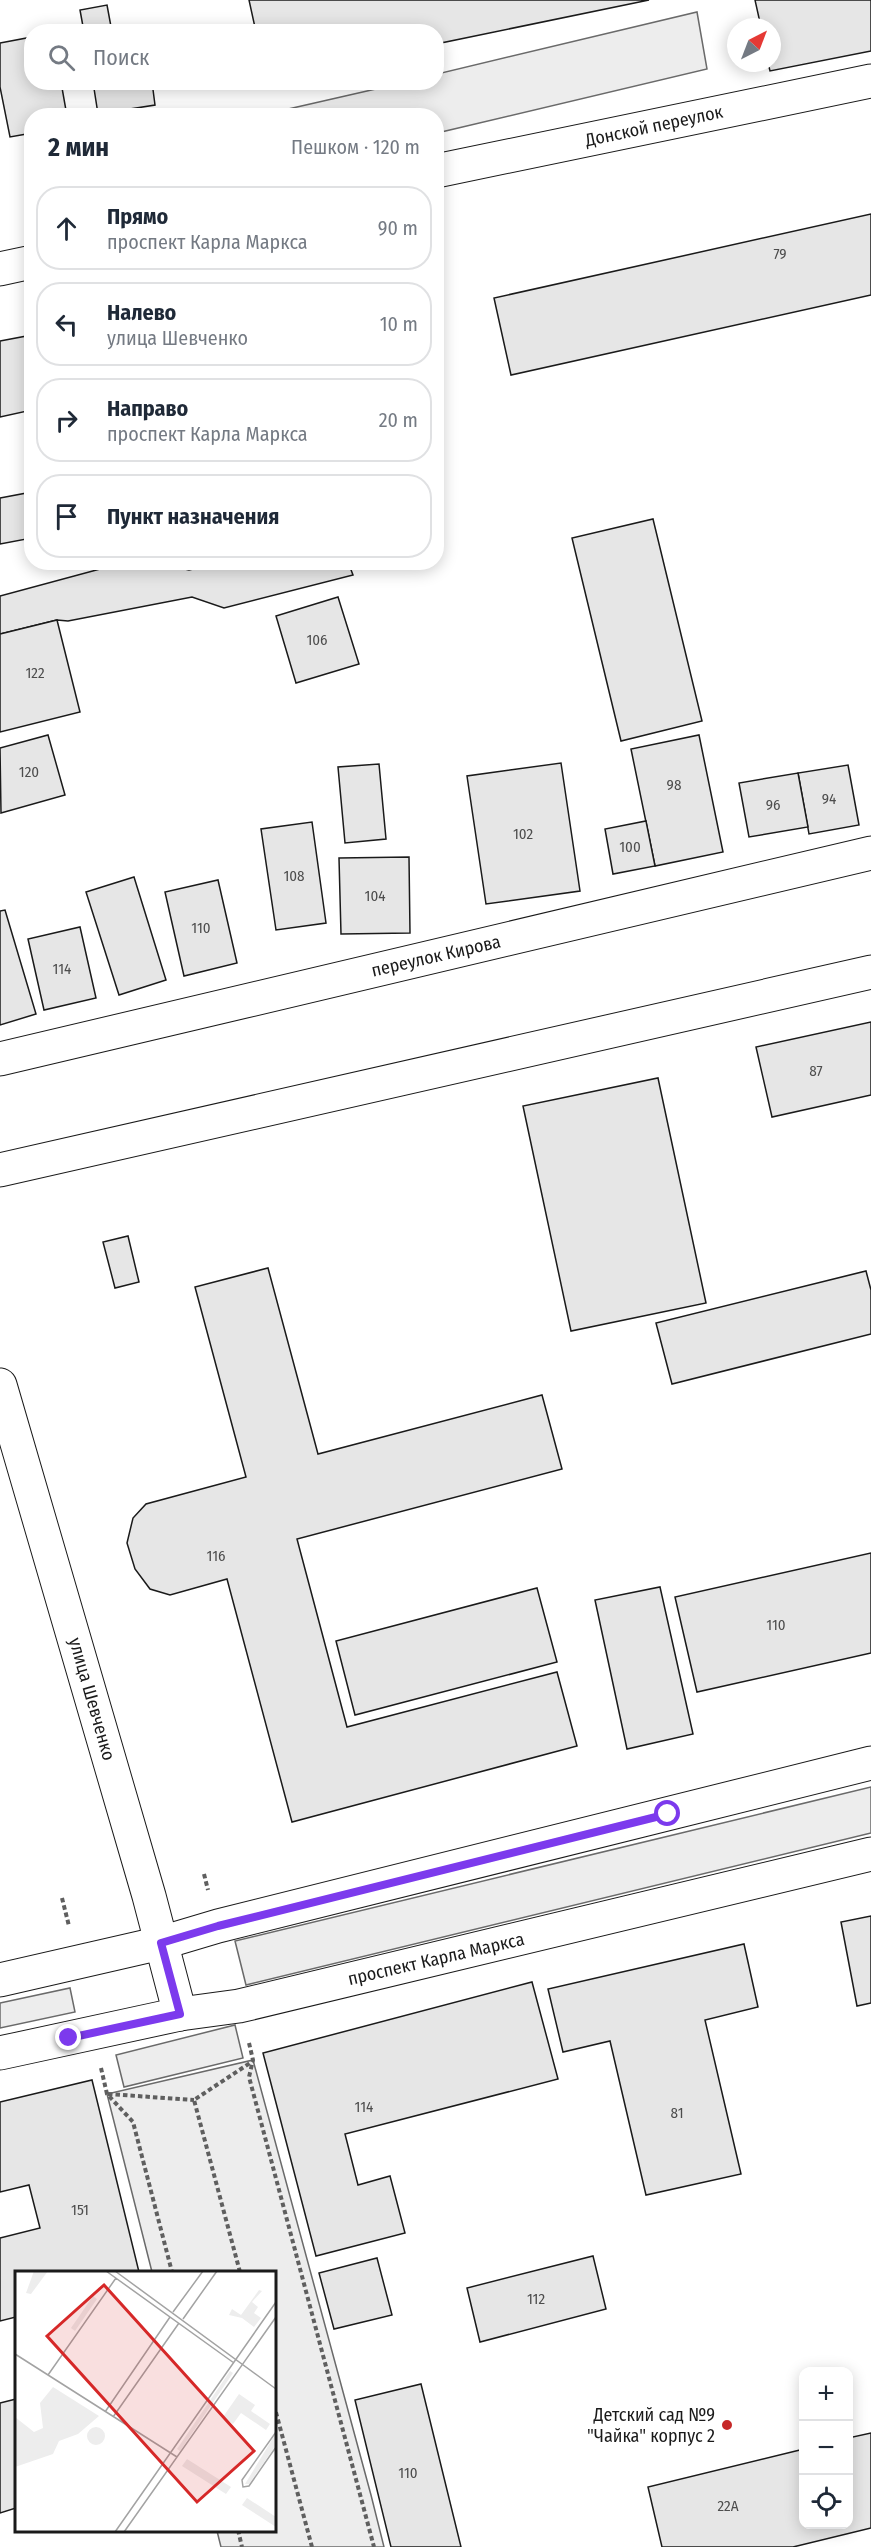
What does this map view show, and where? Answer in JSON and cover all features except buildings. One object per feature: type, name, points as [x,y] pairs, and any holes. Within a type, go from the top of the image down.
[{"type":"street","name":"Донской переулок","points":[[444,169],[871,81]]},
{"type":"street","points":[[0,269],[24,264]]},
{"type":"street","name":"переулок Кирова","points":[[0,1059],[871,853]]},
{"type":"street","points":[[0,1170],[871,972]]},
{"type":"street","name":"улица Шевченко","points":[[0,1385],[149,1896],[180,2014]]},
{"type":"street","points":[[0,1980],[161,1943],[218,1926],[871,1763]]},
{"type":"street","name":"проспект Карла Маркса","points":[[0,2053],[180,2014],[239,2006],[871,1854]]},
{"type":"path","points":[[171,2271],[133,2122],[107,2094],[194,2100],[253,2060],[249,2077],[374,2547]]},
{"type":"path","points":[[194,2100],[240,2271]]},
{"type":"path","points":[[276,2412],[312,2547]]},
{"type":"path","points":[[238,2532],[242,2547]]},
{"type":"shaded area","points":[[697,12],[707,69],[444,131],[444,108],[293,108],[371,90],[444,90],[444,72]]},
{"type":"shaded area","points":[[871,1787],[871,1833],[246,1985],[235,1941]]},
{"type":"shaded area","points":[[70,1988],[75,2012],[0,2028],[0,2003]]},
{"type":"shaded area","points":[[235,2025],[243,2058],[124,2087],[116,2055]]},
{"type":"shaded area","points":[[253,2060],[384,2547],[221,2547],[217,2532],[276,2532],[276,2271],[152,2271],[107,2094]]},
{"type":"place","name":"Детский сад №9 \"Чайка\" корпус 2","points":[[727,2425]]},
{"type":"route","points":[[69,2038],[180,2014],[161,1943],[218,1926],[668,1814]]}]
